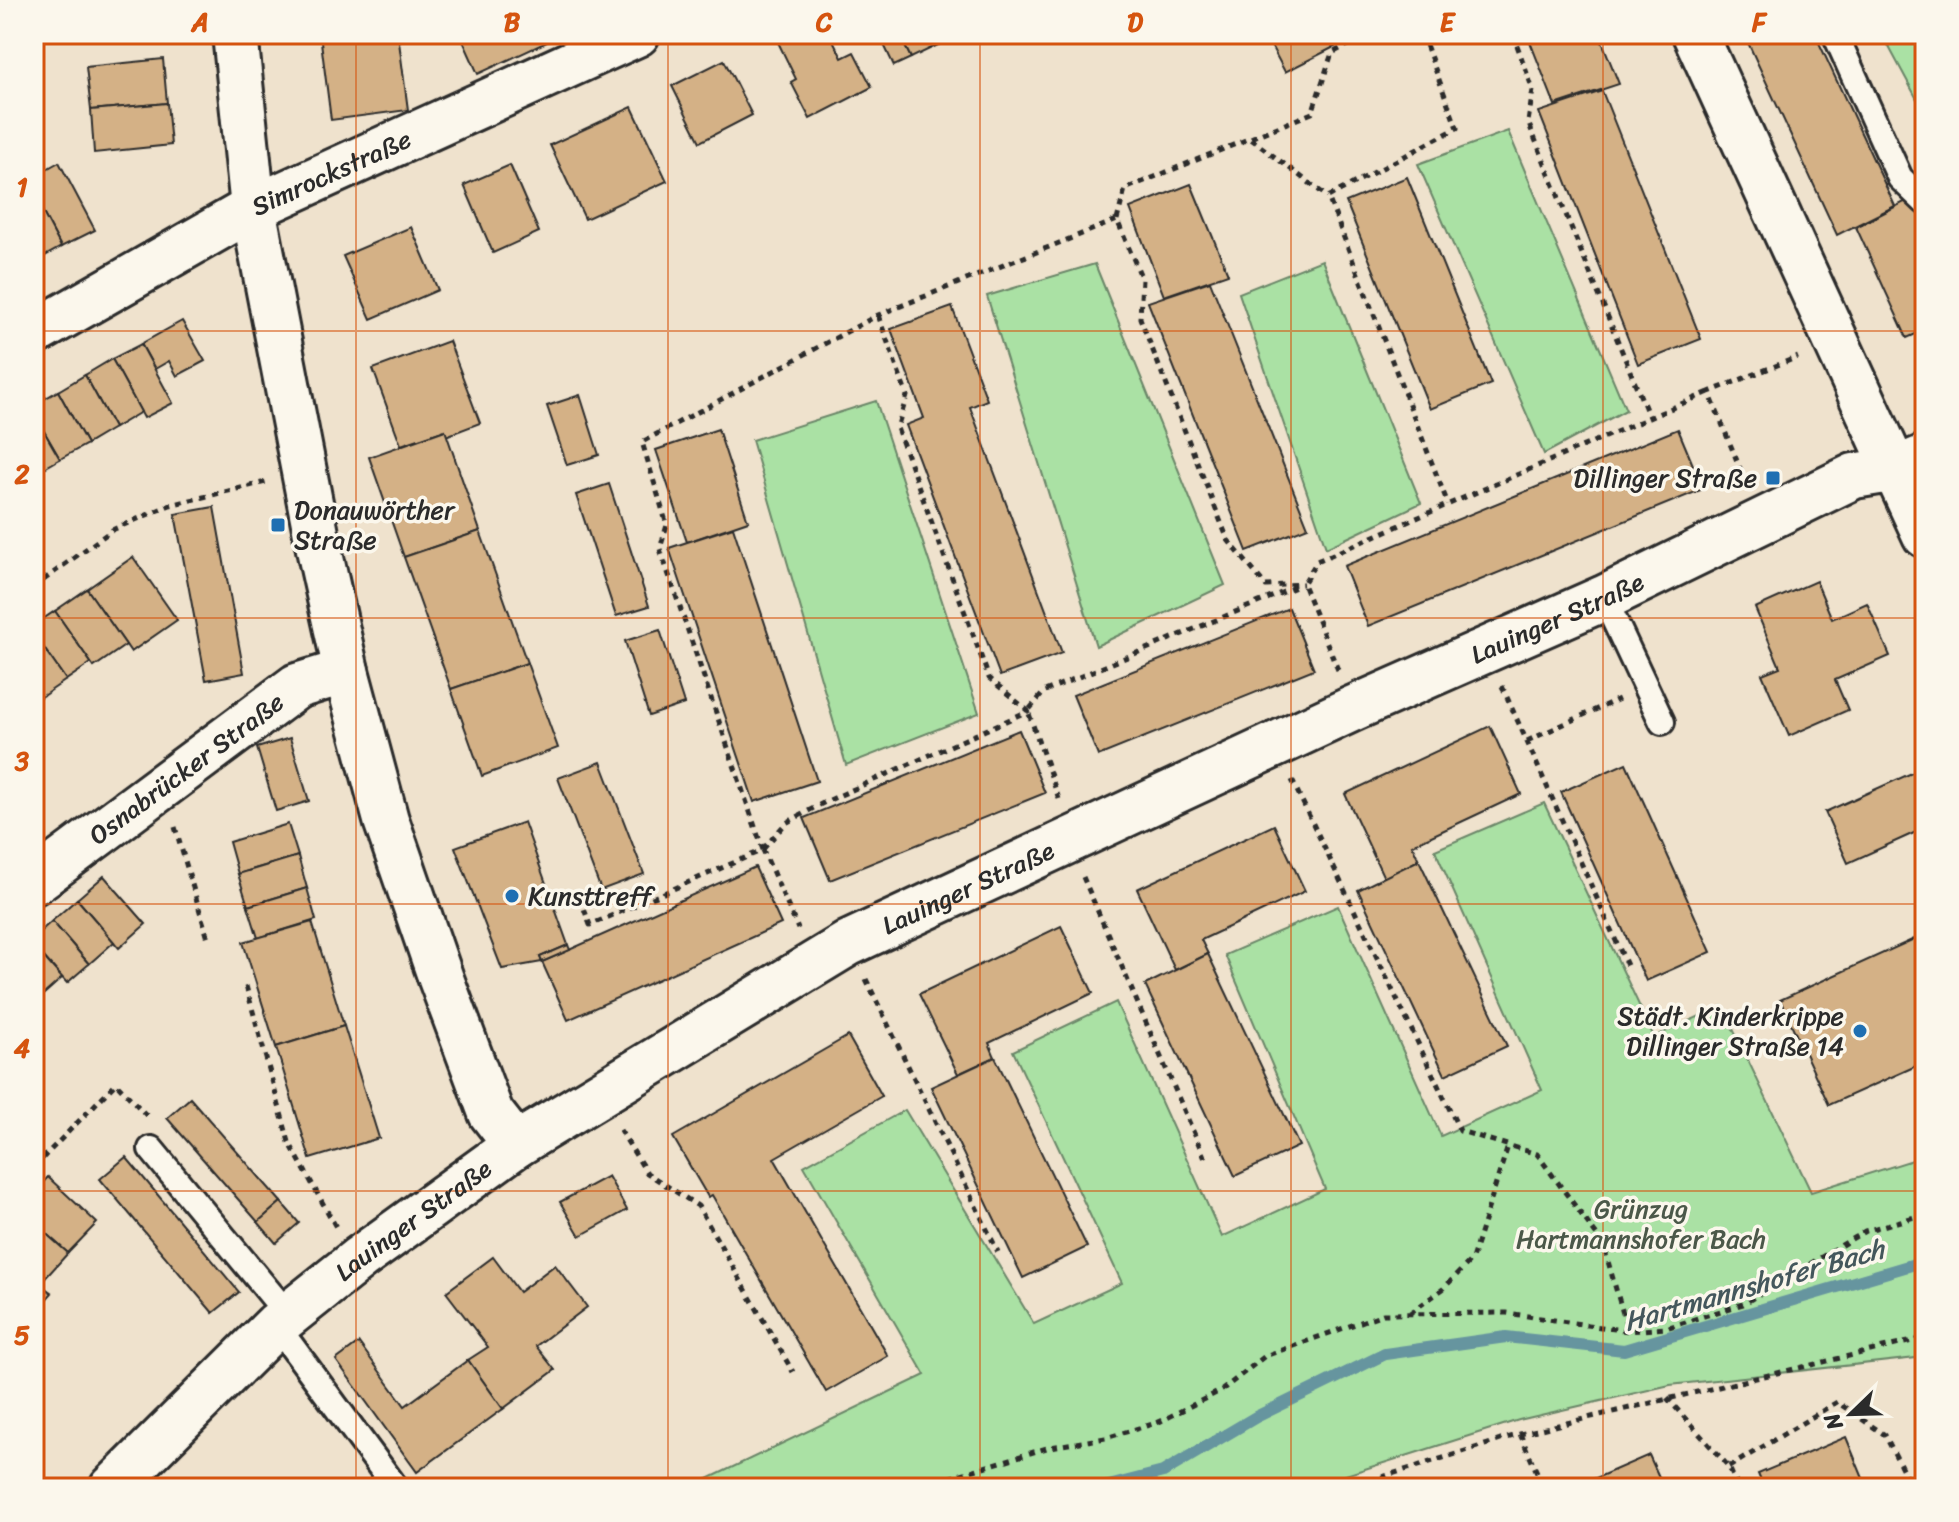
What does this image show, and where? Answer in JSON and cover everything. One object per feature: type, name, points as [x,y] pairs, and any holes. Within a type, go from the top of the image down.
[{"type":"street","points":[[235,34],[253,208],[319,549],[346,671],[386,820],[441,979],[491,1113],[516,1145]]},
{"type":"street","name":"Simrockstraße","points":[[34,333],[253,208],[637,34]]},
{"type":"street","points":[[1695,34],[1836,341],[1911,463],[1925,535]]},
{"type":"street","name":"Lauinger Straße","points":[[112,1488],[282,1320],[360,1258],[516,1145],[831,953],[1354,708],[1604,598],[1854,476],[1911,463]]},
{"type":"street","name":"Osnabrücker Straße","points":[[34,882],[297,686],[346,671]]},
{"type":"lane","points":[[1835,34],[1900,178],[1925,202]]},
{"type":"lane","points":[[1604,598],[1662,722]]},
{"type":"lane","points":[[151,1149],[282,1320],[396,1488]]},
{"type":"path","points":[[1328,197],[1457,128],[1422,34]]},
{"type":"path","points":[[1513,34],[1533,90],[1528,122],[1649,418]]},
{"type":"path","points":[[1303,584],[1266,586],[1228,540],[1140,318],[1142,279],[1117,220],[1125,189],[1312,113],[1332,53],[1363,37]]},
{"type":"path","points":[[1250,138],[1328,197],[1448,504]]},
{"type":"path","points":[[998,1252],[831,953],[763,850],[660,549],[667,525],[642,442],[878,315],[1117,220]]},
{"type":"path","points":[[878,315],[907,396],[897,428],[989,678],[1028,711],[1059,796],[1067,840],[1206,1161]]},
{"type":"path","points":[[580,898],[590,925],[763,850],[786,823],[825,802],[1028,711],[1045,691],[1303,584],[1317,561],[1709,392],[1836,341]]},
{"type":"path","points":[[1709,392],[1762,522]]},
{"type":"path","points":[[34,587],[112,530],[156,511],[306,472]]},
{"type":"path","points":[[1303,584],[1354,708]]},
{"type":"path","points":[[1486,649],[1629,970]]},
{"type":"path","points":[[1527,741],[1646,687]]},
{"type":"path","points":[[1275,745],[1460,1131],[1537,1154],[1603,1244],[1628,1331]]},
{"type":"path","points":[[163,784],[209,942]]},
{"type":"path","points":[[246,986],[289,1142],[327,1214],[360,1258]]},
{"type":"path","points":[[34,1167],[116,1083],[154,1124],[151,1149]]},
{"type":"path","points":[[598,1095],[647,1173],[698,1206],[793,1372]]},
{"type":"path","points":[[1409,1314],[1443,1289],[1472,1259],[1508,1145]]},
{"type":"path","points":[[927,1488],[948,1478],[1050,1447],[1106,1438],[1159,1422],[1222,1390],[1265,1356],[1383,1314],[1507,1313],[1628,1331],[1666,1328],[1743,1304],[1865,1231],[1925,1214]]},
{"type":"path","points":[[1347,1488],[1520,1434],[1925,1338]]},
{"type":"path","points":[[1667,1398],[1729,1467],[1738,1488]]},
{"type":"path","points":[[1729,1467],[1837,1402],[1885,1435],[1910,1485],[1925,1465]]},
{"type":"path","points":[[1520,1434],[1544,1488]]},
{"type":"green space","points":[[1882,34],[1925,34],[1925,114]]},
{"type":"green space","points":[[1508,131],[1626,410],[1544,454],[1418,164]]},
{"type":"green space","points":[[1322,260],[1421,503],[1326,548],[1239,293]]},
{"type":"green space","points":[[1095,264],[1225,585],[1096,646],[987,296]]},
{"type":"green space","points":[[876,401],[979,713],[846,765],[752,440]]},
{"type":"green space","name":"Grünzug Hartmannshofer Bach","points":[[1544,803],[1654,1037],[1722,1006],[1811,1192],[1925,1156],[1925,1357],[1670,1385],[1519,1420],[1305,1488],[689,1488],[925,1375],[804,1166],[905,1110],[1034,1324],[1122,1283],[1013,1051],[1116,1002],[1222,1237],[1325,1189],[1225,955],[1338,906],[1441,1136],[1542,1090],[1435,850]]},
{"type":"building","points":[[320,34],[398,34],[408,110],[331,120]]},
{"type":"building","points":[[460,34],[564,34],[478,74]]},
{"type":"building","points":[[830,34],[842,58],[854,52],[872,87],[810,119],[791,82],[796,79],[775,36]]},
{"type":"building","points":[[879,34],[899,34],[911,58],[894,66]]},
{"type":"building","points":[[899,34],[961,34],[911,58]]},
{"type":"building","points":[[1279,34],[1360,34],[1285,72],[1268,40]]},
{"type":"building","points":[[1527,34],[1599,34],[1619,84],[1555,105]]},
{"type":"building","points":[[1744,34],[1815,34],[1895,206],[1837,235]]},
{"type":"building","points":[[163,59],[167,103],[91,110],[86,67]]},
{"type":"building","points":[[724,60],[752,115],[700,142],[672,86]]},
{"type":"building","points":[[1602,91],[1701,339],[1638,364],[1539,112]]},
{"type":"building","points":[[167,103],[171,145],[94,153],[91,110]]},
{"type":"building","points":[[632,107],[667,181],[585,219],[550,145]]},
{"type":"building","points":[[59,162],[95,230],[61,247],[34,196],[34,176]]},
{"type":"building","points":[[510,165],[539,232],[493,253],[464,185]]},
{"type":"building","points":[[1407,177],[1491,384],[1430,409],[1346,202]]},
{"type":"building","points":[[1191,184],[1228,274],[1164,296],[1130,208]]},
{"type":"building","points":[[34,196],[61,247],[34,262]]},
{"type":"building","points":[[1912,198],[1925,226],[1925,330],[1907,338],[1856,227]]},
{"type":"building","points":[[411,227],[438,290],[371,319],[343,256]]},
{"type":"building","points":[[1210,281],[1308,527],[1247,551],[1148,302]]},
{"type":"building","points":[[952,307],[987,400],[970,407],[1062,653],[1000,676],[906,425],[924,418],[891,329]]},
{"type":"building","points":[[182,321],[205,361],[177,376],[169,361],[155,369],[141,344]]},
{"type":"building","points":[[449,341],[480,423],[446,436],[445,430],[401,445],[373,369]]},
{"type":"building","points":[[141,344],[173,403],[144,418],[112,359]]},
{"type":"building","points":[[112,359],[141,412],[114,428],[85,375]]},
{"type":"building","points":[[85,375],[114,428],[87,444],[58,391]]},
{"type":"building","points":[[58,391],[87,444],[60,459],[34,414],[34,405]]},
{"type":"building","points":[[580,395],[599,455],[567,465],[547,406]]},
{"type":"building","points":[[34,414],[60,459],[34,474]]},
{"type":"building","points":[[718,429],[748,521],[687,542],[656,450]]},
{"type":"building","points":[[1678,429],[1703,489],[1368,626],[1344,566]]},
{"type":"building","points":[[445,430],[480,531],[404,557],[369,457]]},
{"type":"building","points":[[609,484],[649,606],[616,616],[576,495]]},
{"type":"building","points":[[214,507],[244,673],[206,680],[175,514]]},
{"type":"building","points":[[733,527],[817,781],[754,802],[669,548]]},
{"type":"building","points":[[480,531],[527,663],[451,689],[404,557]]},
{"type":"building","points":[[133,557],[177,620],[131,652],[87,589]]},
{"type":"building","points":[[1816,581],[1832,619],[1867,603],[1890,656],[1835,680],[1848,710],[1789,736],[1762,674],[1780,667],[1755,608]]},
{"type":"building","points":[[87,589],[126,645],[94,667],[55,611]]},
{"type":"building","points":[[1289,608],[1314,669],[1098,756],[1073,695]]},
{"type":"building","points":[[55,611],[91,663],[66,680],[34,634],[34,625]]},
{"type":"building","points":[[660,630],[684,704],[649,716],[625,641]]},
{"type":"building","points":[[34,634],[66,680],[40,698],[34,690]]},
{"type":"building","points":[[527,663],[558,748],[482,776],[451,689]]},
{"type":"building","points":[[1490,726],[1521,794],[1412,845],[1419,860],[1384,878],[1345,794]]},
{"type":"building","points":[[1019,730],[1045,793],[830,880],[804,818]]},
{"type":"building","points":[[290,738],[309,801],[276,811],[257,748]]},
{"type":"building","points":[[601,762],[644,874],[601,890],[558,778]]},
{"type":"building","points":[[1626,763],[1711,952],[1646,981],[1561,792]]},
{"type":"building","points":[[1925,767],[1925,828],[1848,863],[1825,812]]},
{"type":"building","name":"Kunsttreff","points":[[524,822],[568,945],[540,957],[542,962],[502,969],[455,847]]},
{"type":"building","points":[[288,824],[298,856],[238,874],[229,842]]},
{"type":"building","points":[[1274,825],[1305,891],[1201,940],[1208,954],[1175,970],[1137,889]]},
{"type":"building","points":[[298,856],[307,888],[248,906],[238,874]]},
{"type":"building","points":[[1419,860],[1507,1046],[1445,1075],[1358,890]]},
{"type":"building","points":[[755,867],[781,924],[568,1020],[542,962]]},
{"type":"building","points":[[104,876],[146,924],[119,948],[77,899]]},
{"type":"building","points":[[307,888],[316,920],[258,938],[248,906]]},
{"type":"building","points":[[77,899],[114,942],[89,964],[52,921]]},
{"type":"building","points":[[52,921],[89,964],[67,983],[34,946],[34,937]]},
{"type":"building","points":[[312,922],[344,1026],[276,1047],[243,942]]},
{"type":"building","points":[[1061,926],[1093,993],[989,1043],[995,1057],[958,1074],[919,994]]},
{"type":"building","name":"Städt. Kinderkrippe Dillinger Straße 14","points":[[1925,934],[1925,1062],[1829,1105],[1780,1000]]},
{"type":"building","points":[[568,945],[570,950],[542,962],[540,957]]},
{"type":"building","points":[[34,946],[62,978],[34,1003]]},
{"type":"building","points":[[1208,954],[1299,1146],[1235,1176],[1145,985]]},
{"type":"building","points":[[344,1026],[379,1138],[310,1159],[276,1047]]},
{"type":"building","points":[[848,1036],[882,1096],[774,1158],[888,1356],[826,1392],[712,1195],[708,1197],[673,1137]]},
{"type":"building","points":[[995,1057],[1087,1247],[1023,1278],[931,1087]]},
{"type":"building","points":[[190,1098],[281,1202],[258,1222],[167,1118]]},
{"type":"building","points":[[126,1157],[239,1292],[213,1313],[100,1179]]},
{"type":"building","points":[[608,1176],[627,1210],[580,1236],[560,1202]]},
{"type":"building","points":[[48,1177],[97,1223],[68,1253],[34,1223],[34,1192]]},
{"type":"building","points":[[281,1202],[299,1223],[276,1243],[258,1222]]},
{"type":"building","points":[[34,1223],[68,1253],[39,1285],[34,1280]]},
{"type":"building","points":[[493,1257],[519,1292],[555,1265],[587,1307],[536,1346],[555,1370],[503,1409],[468,1360],[488,1347],[446,1292]]},
{"type":"building","points":[[34,1280],[52,1293],[34,1313]]},
{"type":"building","points":[[359,1343],[405,1406],[468,1360],[503,1409],[417,1472],[336,1360]]},
{"type":"building","points":[[1846,1437],[1867,1488],[1764,1488],[1758,1474]]},
{"type":"building","points":[[1649,1455],[1664,1488],[1573,1488]]},
{"type":"waterway","name":"Hartmannshofer Bach","points":[[1101,1488],[1163,1472],[1256,1417],[1385,1354],[1506,1337],[1624,1350],[1925,1261]]},
{"type":"place","name":"Dillinger Straße","points":[[1773,478]]},
{"type":"place","name":"Donauwörther Straße","points":[[278,525]]},
{"type":"place","name":"Kunsttreff","points":[[512,896]]},
{"type":"place","name":"Städt. Kinderkrippe Dillinger Straße 14","points":[[1860,1031]]}]
